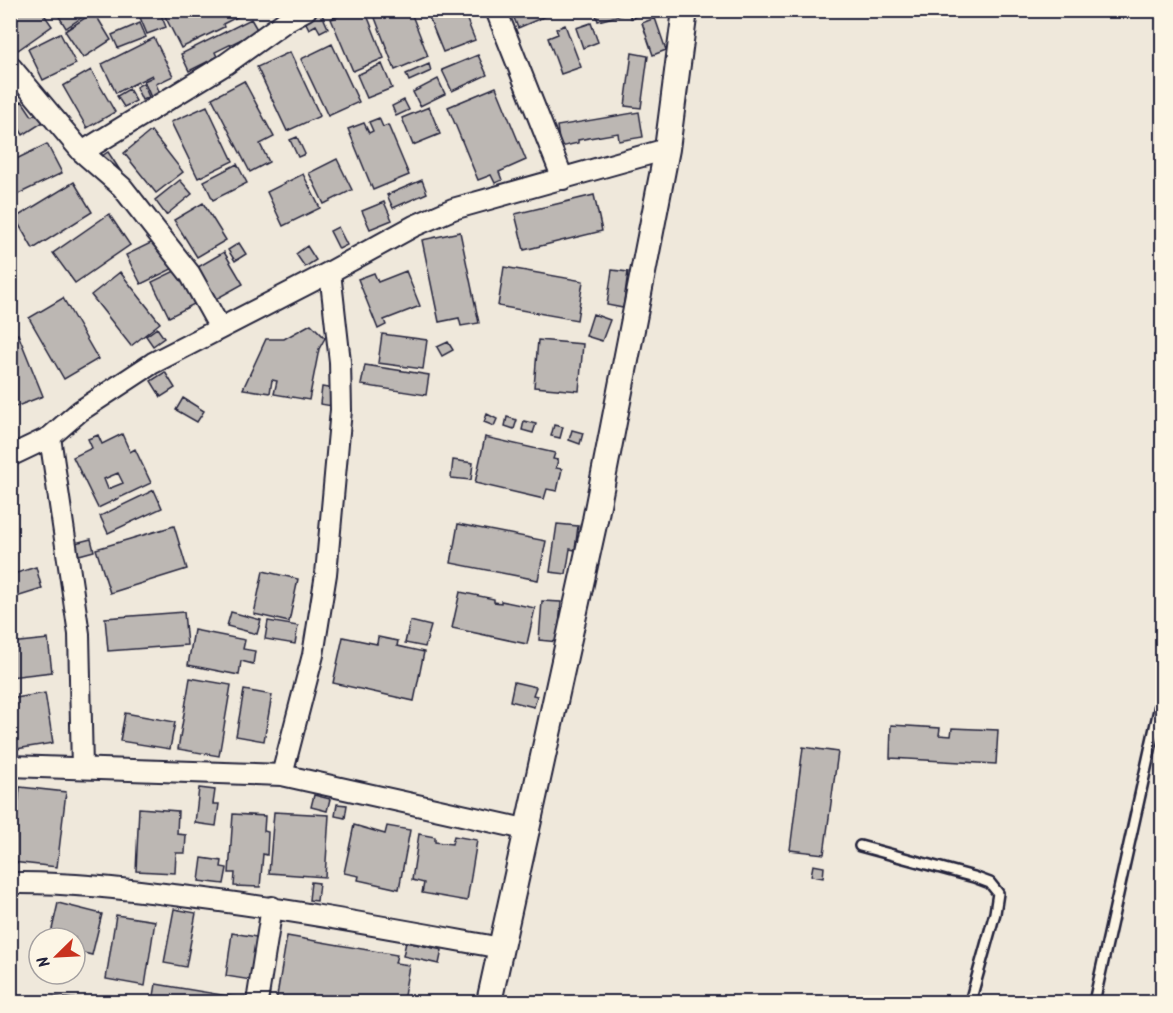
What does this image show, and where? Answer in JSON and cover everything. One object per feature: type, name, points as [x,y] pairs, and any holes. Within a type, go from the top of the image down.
[{"type":"street","points":[[82,152],[226,64],[283,16],[306,10]]},
{"type":"street","points":[[496,10],[563,179]]},
{"type":"street","points":[[489,1002],[529,830],[597,509],[668,148],[686,10]]},
{"type":"street","points":[[10,66],[82,152],[122,187],[183,266],[220,328]]},
{"type":"street","points":[[10,456],[50,436],[80,411],[153,363],[414,226],[453,209],[668,148]]},
{"type":"street","points":[[282,775],[313,655],[326,574],[341,410],[340,362],[330,272]]},
{"type":"street","points":[[50,436],[79,634],[82,768]]},
{"type":"street","points":[[10,766],[282,775],[529,830]]},
{"type":"street","points":[[10,883],[56,882],[104,886],[272,907],[501,948]]},
{"type":"street","points":[[257,1002],[272,907]]},
{"type":"lane","points":[[1094,1002],[1162,696]]},
{"type":"lane","points":[[860,846],[974,877],[990,883],[998,893],[995,913],[970,1002]]},
{"type":"building","points":[[10,10],[41,10],[52,26],[18,50],[10,40]]},
{"type":"building","points":[[55,10],[93,10],[66,28]]},
{"type":"building","points":[[149,10],[159,10],[166,27],[147,34],[139,15]]},
{"type":"building","points":[[177,10],[241,10],[243,14],[223,24],[224,27],[181,48],[165,16]]},
{"type":"building","points":[[320,10],[328,28],[320,32],[316,25],[309,29],[303,17]]},
{"type":"building","points":[[353,10],[365,10],[384,58],[353,71],[331,19]]},
{"type":"building","points":[[372,10],[410,10],[428,56],[395,70]]},
{"type":"building","points":[[426,10],[463,10],[475,40],[443,52]]},
{"type":"building","points":[[511,10],[560,10],[518,28]]},
{"type":"building","points":[[620,10],[621,15],[598,21],[595,12]]},
{"type":"building","points":[[627,10],[647,10],[648,12],[631,18]]},
{"type":"building","points":[[94,12],[111,40],[83,58],[65,31]]},
{"type":"building","points":[[655,18],[666,50],[653,55],[642,23]]},
{"type":"building","points":[[251,19],[258,31],[215,52],[217,57],[189,71],[181,54]]},
{"type":"building","points":[[140,23],[146,37],[118,48],[112,35]]},
{"type":"building","points":[[591,23],[598,42],[583,48],[576,28]]},
{"type":"building","points":[[565,25],[581,67],[561,74],[548,38],[558,34],[556,29]]},
{"type":"building","points":[[60,33],[76,64],[43,80],[28,49]]},
{"type":"building","points":[[154,38],[173,76],[156,84],[162,98],[153,102],[144,81],[153,77],[152,75],[116,93],[102,64]]},
{"type":"building","points":[[332,44],[359,102],[328,116],[301,59]]},
{"type":"building","points":[[290,52],[320,116],[287,131],[257,67]]},
{"type":"building","points":[[632,53],[648,56],[641,108],[625,106]]},
{"type":"building","points":[[478,55],[487,75],[452,91],[442,70]]},
{"type":"building","points":[[382,64],[392,88],[367,98],[357,75]]},
{"type":"building","points":[[429,64],[431,71],[409,81],[406,74]]},
{"type":"building","points":[[91,70],[115,112],[87,128],[63,86]]},
{"type":"building","points":[[438,79],[445,94],[420,106],[413,92]]},
{"type":"building","points":[[244,81],[274,137],[260,144],[269,162],[250,172],[212,98]]},
{"type":"building","points":[[143,83],[149,97],[142,100],[136,87]]},
{"type":"building","points":[[496,87],[526,160],[499,172],[502,180],[495,183],[491,175],[478,180],[448,107]]},
{"type":"building","points":[[129,89],[136,101],[124,107],[117,96]]},
{"type":"building","points":[[404,100],[409,110],[396,116],[392,106]]},
{"type":"building","points":[[22,101],[32,116],[39,111],[45,121],[23,135],[10,114],[10,108]]},
{"type":"building","points":[[207,106],[233,161],[198,178],[171,122]]},
{"type":"building","points":[[429,107],[440,134],[413,145],[402,118]]},
{"type":"building","points":[[639,112],[643,137],[619,141],[618,133],[578,140],[578,143],[560,147],[557,126]]},
{"type":"building","points":[[379,118],[383,127],[388,125],[409,175],[373,190],[348,129],[364,123],[369,133],[373,131],[369,122]]},
{"type":"building","points":[[151,131],[183,172],[156,193],[124,153]]},
{"type":"building","points":[[297,137],[305,154],[298,157],[290,140]]},
{"type":"building","points":[[47,144],[62,173],[10,198],[10,162]]},
{"type":"building","points":[[108,152],[125,178],[99,158]]},
{"type":"building","points":[[337,159],[352,190],[324,204],[309,173]]},
{"type":"building","points":[[237,164],[247,183],[213,200],[204,181]]},
{"type":"building","points":[[303,174],[320,208],[283,226],[267,192]]},
{"type":"building","points":[[180,180],[192,194],[166,215],[155,200]]},
{"type":"building","points":[[422,180],[427,193],[393,208],[387,195]]},
{"type":"building","points":[[74,182],[92,212],[33,249],[15,218]]},
{"type":"building","points":[[594,195],[602,231],[524,250],[515,214]]},
{"type":"building","points":[[384,202],[392,220],[370,229],[362,211]]},
{"type":"building","points":[[203,203],[226,240],[197,257],[174,220]]},
{"type":"building","points":[[109,214],[130,245],[75,283],[53,253]]},
{"type":"building","points":[[338,227],[347,245],[339,249],[330,231]]},
{"type":"building","points":[[460,232],[479,323],[461,326],[459,318],[439,322],[422,240]]},
{"type":"building","points":[[165,236],[180,265],[141,284],[126,255]]},
{"type":"building","points":[[239,243],[246,254],[235,261],[228,250]]},
{"type":"building","points":[[307,246],[316,260],[305,267],[296,254]]},
{"type":"building","points":[[224,252],[243,284],[216,299],[198,267]]},
{"type":"building","points":[[183,267],[200,301],[169,317],[152,282]]},
{"type":"building","points":[[504,267],[583,281],[577,320],[498,306]]},
{"type":"building","points":[[612,270],[628,272],[623,308],[607,305]]},
{"type":"building","points":[[406,271],[420,306],[384,320],[386,325],[378,329],[358,279],[374,273],[378,282]]},
{"type":"building","points":[[120,272],[160,323],[131,346],[91,295]]},
{"type":"building","points":[[63,298],[98,359],[64,379],[29,318]]},
{"type":"building","points":[[593,314],[610,320],[602,341],[586,336]]},
{"type":"building","points":[[311,324],[325,338],[319,349],[309,400],[274,394],[277,381],[272,380],[270,393],[243,389],[266,339],[284,339]]},
{"type":"building","points":[[157,328],[164,338],[153,346],[146,336]]},
{"type":"building","points":[[18,334],[43,396],[10,409],[10,337]]},
{"type":"building","points":[[382,334],[427,340],[423,369],[378,363]]},
{"type":"building","points":[[538,340],[583,344],[579,391],[534,387]]},
{"type":"building","points":[[448,342],[453,350],[442,356],[437,347]]},
{"type":"building","points":[[365,365],[429,375],[426,395],[361,385]]},
{"type":"building","points":[[165,372],[175,388],[161,397],[151,381]]},
{"type":"building","points":[[322,387],[334,389],[332,406],[320,404]]},
{"type":"building","points":[[183,398],[204,411],[197,422],[176,410]]},
{"type":"building","points":[[487,414],[497,419],[494,426],[484,422]]},
{"type":"building","points":[[507,417],[517,420],[514,429],[505,426]]},
{"type":"building","points":[[524,421],[536,424],[533,433],[522,430]]},
{"type":"building","points":[[554,425],[563,427],[560,438],[551,436]]},
{"type":"building","points":[[572,430],[583,433],[580,444],[569,440]]},
{"type":"building","points":[[122,434],[130,452],[135,449],[151,483],[98,508],[73,457],[92,448],[88,439],[98,435],[102,444]],"holes":[[[118,473],[123,483],[108,489],[104,479]]]},
{"type":"building","points":[[485,437],[555,453],[553,459],[558,460],[556,468],[562,469],[557,491],[547,489],[544,499],[475,483]]},
{"type":"building","points":[[453,460],[473,463],[471,480],[451,478]]},
{"type":"building","points":[[154,490],[162,508],[108,533],[100,516]]},
{"type":"building","points":[[458,524],[546,541],[538,580],[451,563]]},
{"type":"building","points":[[557,524],[578,526],[575,550],[570,549],[566,574],[550,572]]},
{"type":"building","points":[[174,526],[187,569],[110,593],[96,549]]},
{"type":"building","points":[[91,539],[94,551],[79,555],[75,543]]},
{"type":"building","points":[[36,567],[42,589],[10,599],[10,575]]},
{"type":"building","points":[[263,571],[298,579],[289,622],[254,614]]},
{"type":"building","points":[[460,592],[494,599],[494,602],[501,603],[501,601],[535,608],[527,644],[452,628]]},
{"type":"building","points":[[542,601],[561,602],[558,642],[539,640]]},
{"type":"building","points":[[184,612],[187,645],[108,651],[105,618]]},
{"type":"building","points":[[231,612],[261,620],[257,634],[227,626]]},
{"type":"building","points":[[268,621],[298,626],[295,644],[265,639]]},
{"type":"building","points":[[410,621],[431,626],[425,647],[405,643]]},
{"type":"building","points":[[194,630],[245,640],[243,649],[255,651],[253,664],[241,661],[239,675],[188,665]]},
{"type":"building","points":[[343,637],[377,644],[378,637],[398,641],[397,646],[424,652],[414,701],[333,683]]},
{"type":"building","points":[[48,639],[52,672],[10,677],[10,643]]},
{"type":"building","points":[[190,678],[231,685],[219,756],[178,749]]},
{"type":"building","points":[[514,682],[536,687],[533,695],[537,696],[534,707],[510,701]]},
{"type":"building","points":[[244,690],[272,695],[264,741],[236,736]]},
{"type":"building","points":[[45,693],[53,743],[10,750],[10,699]]},
{"type":"building","points":[[125,713],[175,722],[170,749],[120,741]]},
{"type":"building","points":[[891,725],[940,728],[939,735],[951,736],[952,728],[998,730],[996,764],[890,758]]},
{"type":"building","points":[[803,747],[838,752],[824,854],[790,850]]},
{"type":"building","points":[[20,787],[66,792],[57,867],[12,862]]},
{"type":"building","points":[[199,788],[215,790],[213,804],[219,804],[216,826],[195,823]]},
{"type":"building","points":[[314,795],[330,799],[327,811],[311,807]]},
{"type":"building","points":[[337,804],[347,805],[345,818],[335,816]]},
{"type":"building","points":[[139,808],[178,811],[177,834],[186,835],[185,853],[176,853],[175,873],[136,871]]},
{"type":"building","points":[[274,812],[329,815],[325,877],[269,873]]},
{"type":"building","points":[[233,814],[265,816],[264,831],[268,832],[267,855],[263,854],[260,887],[234,886],[235,873],[229,873]]},
{"type":"building","points":[[354,825],[385,834],[387,826],[410,830],[399,889],[358,880],[359,876],[344,873]]},
{"type":"building","points":[[419,834],[435,837],[435,842],[452,844],[454,836],[477,840],[467,901],[422,893],[424,883],[412,880]]},
{"type":"building","points":[[202,858],[222,861],[221,867],[227,868],[224,884],[199,881]]},
{"type":"building","points":[[813,865],[824,867],[823,878],[811,876]]},
{"type":"building","points":[[311,882],[319,883],[317,901],[309,900]]},
{"type":"building","points":[[58,903],[102,914],[92,955],[87,954],[87,926],[53,926]]},
{"type":"building","points":[[174,909],[196,913],[186,967],[164,963]]},
{"type":"building","points":[[116,915],[155,921],[145,986],[106,979]]},
{"type":"building","points":[[232,933],[263,938],[257,981],[226,976]]},
{"type":"building","points":[[287,936],[397,955],[395,963],[409,965],[403,1002],[339,1002],[316,999],[315,1002],[276,1002]]},
{"type":"building","points":[[406,942],[442,950],[439,964],[403,956]]},
{"type":"building","points":[[156,984],[240,998],[239,1002],[153,1002]]},
{"type":"building","points":[[55,997],[92,1001],[92,1002],[54,1002]]}]
